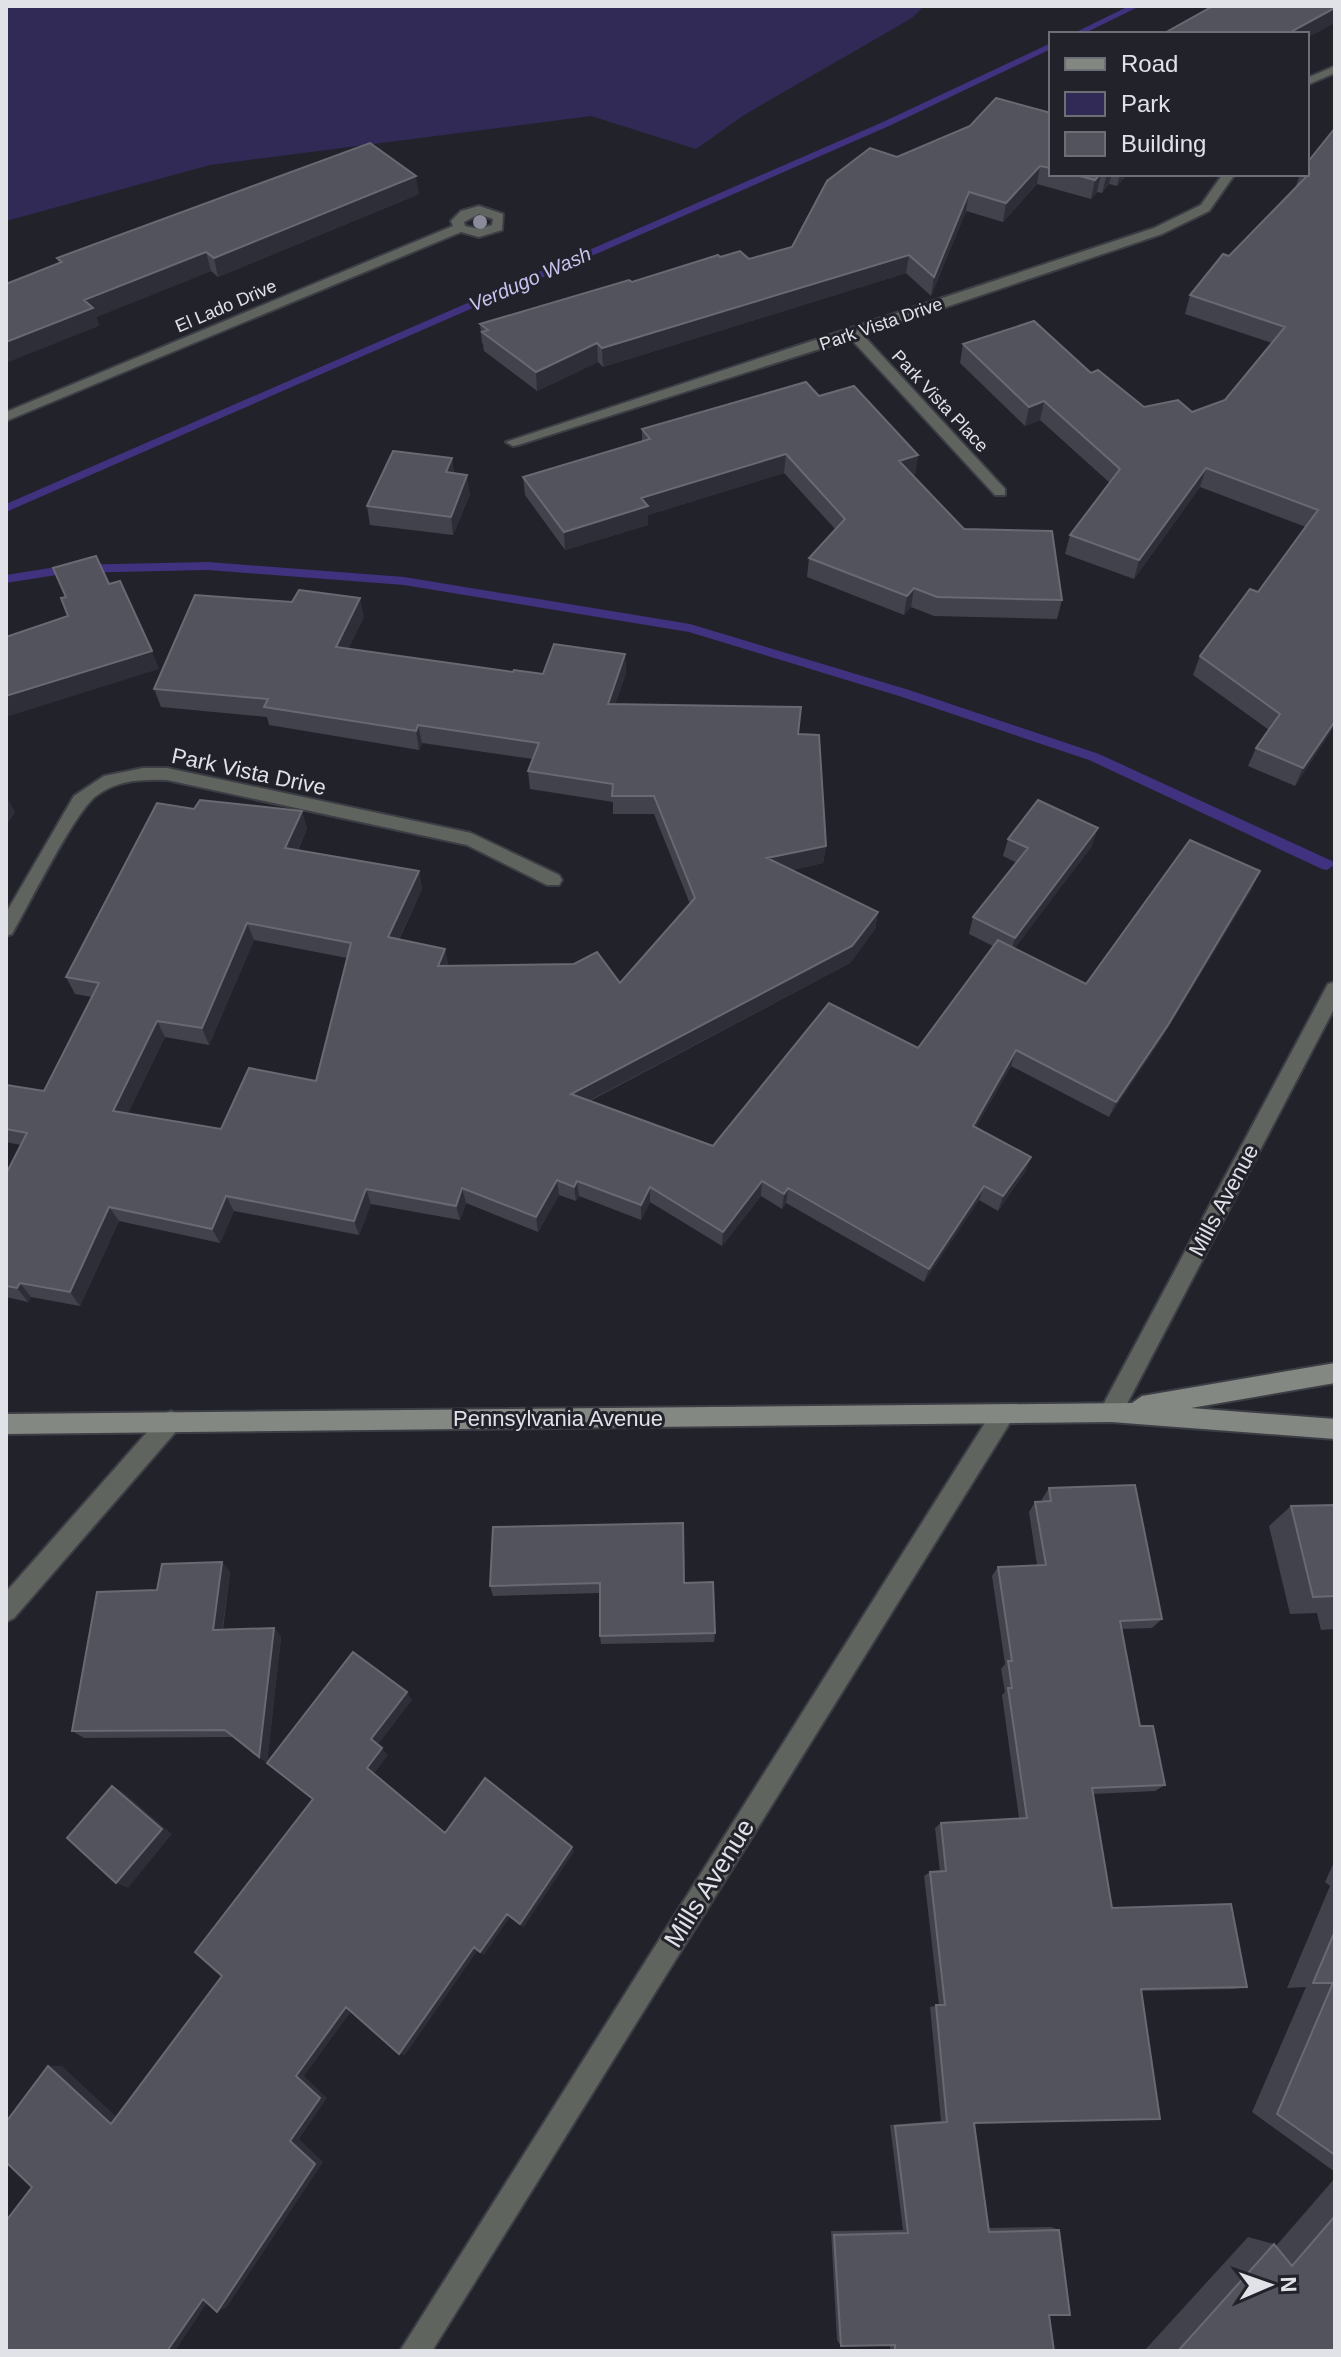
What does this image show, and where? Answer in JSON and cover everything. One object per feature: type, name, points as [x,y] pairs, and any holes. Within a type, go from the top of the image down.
[{"type":"street","points":[[1309,81],[1335,69]]},
{"type":"street","name":"Park Vista Drive","points":[[513,442],[854,334],[1158,231],[1205,208],[1228,176]]},
{"type":"street","name":"El Lado Drive","points":[[6,417],[460,228]]},
{"type":"street","name":"Park Vista Place","points":[[854,334],[1000,492]]},
{"type":"street","name":"Park Vista Drive","points":[[6,929],[80,800],[94,786],[121,776],[148,773],[167,774],[471,839],[553,880]]},
{"type":"street","name":"Mills Avenue","points":[[1111,1412],[1335,989]]},
{"type":"street","name":"Pennsylvania Avenue","points":[[1111,1412],[1335,1373]]},
{"type":"street","name":"Pennsylvania Avenue","points":[[6,1424],[1111,1412],[1335,1429]]},
{"type":"street","name":"Mills Avenue","points":[[415,2351],[1003,1414]]},
{"type":"street","points":[[6,1610],[171,1421]]},
{"type":"green space","points":[[6,6],[924,6],[912,18],[744,115],[696,149],[591,116],[210,165],[6,221]]},
{"type":"building","points":[[1213,6],[1335,6],[1291,32],[1167,32]]},
{"type":"building","points":[[996,98],[1049,112],[1049,168],[1040,166],[1006,203],[969,192],[934,277],[909,255],[602,348],[597,343],[536,372],[482,332],[488,330],[480,324],[718,255],[740,251],[749,259],[792,247],[827,181],[870,148],[897,157],[970,126]]},
{"type":"building","points":[[1335,128],[1335,721],[1303,768],[1256,748],[1280,714],[1200,656],[1250,589],[1258,592],[1318,510],[1206,468],[1139,560],[1070,535],[1120,469],[1044,401],[1029,407],[963,344],[1034,321],[1091,373],[1098,370],[1144,407],[1178,400],[1192,412],[1225,400],[1285,327],[1190,295],[1223,254],[1229,256],[1309,176],[1309,160]]},
{"type":"building","points":[[370,143],[416,176],[214,258],[206,252],[84,300],[93,308],[6,342],[6,284],[62,262],[57,258]]},
{"type":"building","points":[[806,382],[819,396],[854,386],[918,455],[899,461],[964,529],[1052,531],[1062,600],[937,597],[914,588],[907,596],[809,558],[845,519],[786,454],[641,498],[648,506],[564,532],[523,477],[650,439],[642,429]]},
{"type":"building","points":[[393,451],[452,458],[446,472],[467,475],[451,517],[367,506]]},
{"type":"building","points":[[96,556],[109,584],[120,581],[152,651],[6,696],[6,637],[68,616],[61,598],[66,597],[53,568]]},
{"type":"building","points":[[299,590],[360,598],[336,647],[543,674],[554,644],[625,654],[608,704],[801,707],[798,734],[819,735],[826,846],[767,858],[878,912],[852,946],[571,1094],[713,1146],[829,1003],[918,1048],[998,940],[1086,984],[1190,840],[1260,871],[1168,1025],[1116,1102],[1016,1050],[973,1126],[1031,1157],[1003,1196],[984,1186],[929,1269],[788,1188],[784,1194],[762,1181],[723,1232],[650,1187],[641,1205],[577,1181],[574,1187],[557,1180],[536,1217],[462,1188],[456,1206],[366,1189],[354,1221],[226,1196],[212,1229],[109,1207],[70,1292],[20,1283],[17,1288],[6,1286],[6,1174],[27,1133],[6,1129],[6,1085],[44,1091],[99,983],[66,977],[157,803],[194,809],[200,800],[302,811],[285,848],[419,871],[388,937],[445,949],[438,966],[574,964],[597,952],[620,983],[695,898],[654,796],[612,796],[613,784],[528,771],[539,743],[418,725],[416,731],[264,707],[268,699],[154,689],[195,595],[292,602]],"holes":[[[247,923],[351,943],[316,1081],[249,1068],[221,1129],[113,1111],[157,1021],[202,1028]]]},
{"type":"building","points":[[1038,800],[1098,828],[1015,938],[973,917],[1028,848],[1008,839]]},
{"type":"building","points":[[1135,1485],[1162,1619],[1120,1621],[1140,1726],[1153,1726],[1165,1785],[1092,1788],[1112,1908],[1231,1904],[1247,1987],[1141,1989],[1160,2119],[974,2123],[989,2232],[1059,2230],[1070,2315],[1049,2315],[1054,2351],[895,2351],[895,2345],[841,2346],[834,2235],[908,2233],[895,2126],[947,2122],[936,2005],[945,2005],[930,1872],[946,1871],[941,1823],[1027,1818],[1008,1688],[1012,1688],[1008,1661],[1012,1661],[998,1567],[1046,1565],[1035,1502],[1051,1501],[1049,1488]]},
{"type":"building","points":[[1335,1505],[1335,1596],[1313,1597],[1291,1506]]},
{"type":"building","points":[[683,1523],[684,1583],[713,1582],[715,1633],[600,1636],[600,1583],[490,1586],[493,1527]]},
{"type":"building","points":[[222,1562],[213,1630],[274,1628],[259,1757],[225,1730],[72,1731],[97,1592],[157,1590],[162,1564]]},
{"type":"building","points":[[353,1652],[407,1692],[371,1739],[382,1748],[367,1768],[445,1833],[485,1778],[572,1847],[520,1924],[507,1914],[480,1952],[474,1947],[399,2054],[346,2007],[296,2076],[320,2098],[290,2141],[315,2164],[217,2312],[203,2299],[167,2351],[6,2351],[6,2221],[32,2187],[6,2162],[6,2122],[48,2066],[111,2124],[222,1976],[195,1952],[313,1799],[267,1763]]},
{"type":"building","points":[[112,1786],[162,1829],[116,1883],[67,1838]]},
{"type":"building","points":[[1335,1931],[1335,2155],[1277,2114],[1333,1983],[1313,1983]]},
{"type":"building","points":[[1335,2216],[1335,2351],[1178,2351],[1274,2244],[1292,2266]]},
{"type":"waterway","name":"Verdugo Wash","points":[[1080,32],[1136,6]]},
{"type":"waterway","name":"Verdugo Wash","points":[[6,508],[886,124],[1049,47]]},
{"type":"waterway","points":[[6,579],[69,569],[208,566],[404,581],[690,628],[904,693],[1094,757],[1327,865]]}]
